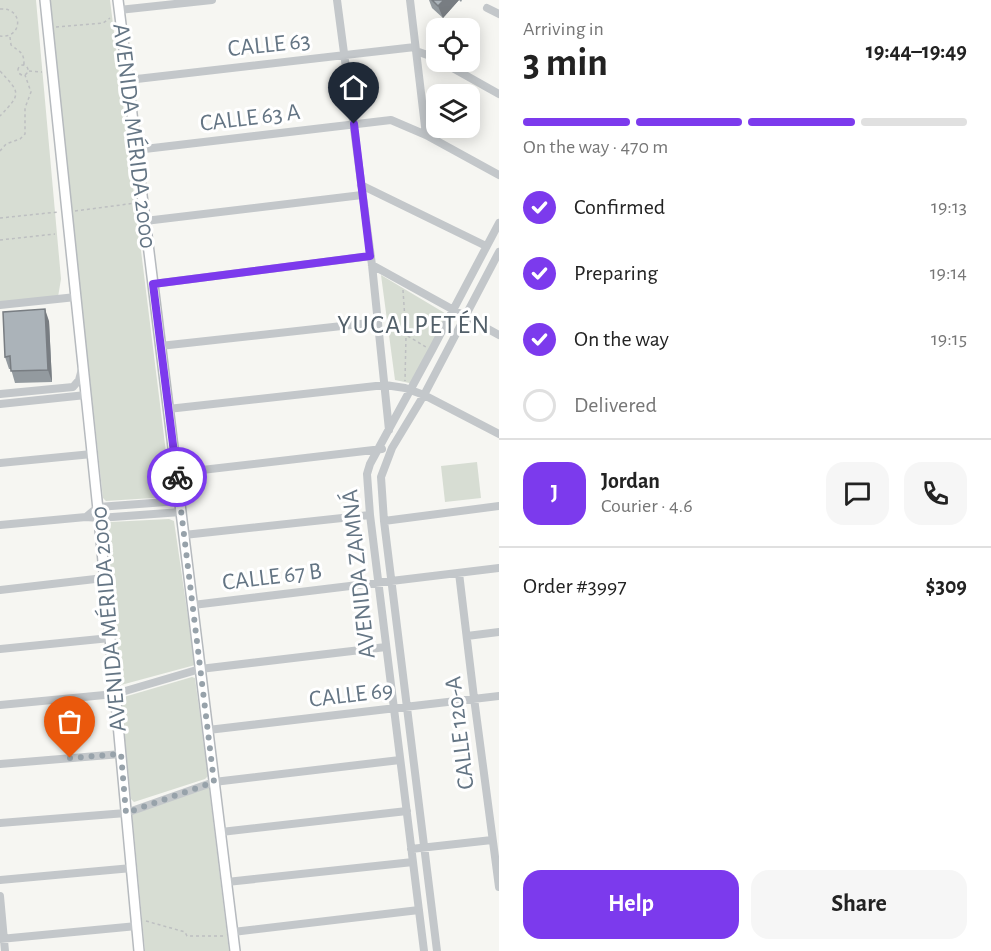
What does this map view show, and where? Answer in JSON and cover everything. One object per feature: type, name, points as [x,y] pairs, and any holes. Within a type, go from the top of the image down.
[{"type":"main road","name":"AVENIDA MÉRIDA 2000","points":[[45,0],[98,507],[140,951]]},
{"type":"main road","name":"AVENIDA MÉRIDA 2000","points":[[119,9],[235,951]]},
{"type":"street","points":[[119,9],[212,0]]},
{"type":"street","points":[[337,0],[372,265],[389,431]]},
{"type":"street","points":[[410,0],[426,135]]},
{"type":"street","points":[[487,8],[499,14]]},
{"type":"street","name":"CALLE 63","points":[[128,80],[416,49],[426,54]]},
{"type":"street","points":[[460,72],[499,94]]},
{"type":"street","name":"CALLE 63 A","points":[[136,150],[391,120],[426,135]]},
{"type":"street","name":"CALLE 63 A","points":[[431,138],[499,175]]},
{"type":"street","points":[[362,185],[486,246]]},
{"type":"street","points":[[145,221],[362,195]]},
{"type":"street","name":"AVENIDA ZAMNÁ","points":[[424,951],[378,582],[367,474],[408,389],[432,350],[499,223]]},
{"type":"street","name":"AVENIDA ZAMNÁ","points":[[436,951],[384,521],[381,477],[392,448],[424,394],[499,253]]},
{"type":"street","points":[[153,284],[370,256]]},
{"type":"street","points":[[372,265],[499,335]]},
{"type":"street","points":[[0,305],[76,297]]},
{"type":"street","points":[[160,346],[378,322]]},
{"type":"street","points":[[0,394],[73,387],[79,380],[83,367]]},
{"type":"street","points":[[168,409],[385,385],[424,394],[499,434]]},
{"type":"street","points":[[0,404],[86,395]]},
{"type":"street","points":[[176,472],[392,448]]},
{"type":"street","points":[[0,463],[92,454]]},
{"type":"street","points":[[86,517],[98,507],[180,501]]},
{"type":"street","points":[[384,521],[499,506]]},
{"type":"street","points":[[0,525],[86,517],[181,512]]},
{"type":"street","points":[[184,535],[370,515]]},
{"type":"street","name":"CALLE 67 B","points":[[192,605],[499,568]]},
{"type":"street","name":"CALLE 120-A","points":[[459,573],[499,887]]},
{"type":"street","points":[[0,590],[104,578]]},
{"type":"street","points":[[467,636],[499,632]]},
{"type":"street","points":[[0,650],[110,638]]},
{"type":"street","points":[[0,705],[115,694],[200,669],[386,647]]},
{"type":"street","name":"CALLE 69","points":[[208,730],[499,696]]},
{"type":"street","points":[[0,764],[121,754]]},
{"type":"street","points":[[0,823],[126,813],[214,782],[400,760]]},
{"type":"street","points":[[220,832],[407,811]]},
{"type":"street","points":[[411,849],[492,840]]},
{"type":"street","points":[[227,882],[413,862]]},
{"type":"street","points":[[0,879],[132,868]]},
{"type":"street","points":[[0,896],[2,939],[5,951]]},
{"type":"street","points":[[233,934],[419,910]]},
{"type":"street","points":[[2,939],[137,922]]},
{"type":"path","points":[[0,9],[9,9],[16,15],[18,24],[13,33],[0,36]]},
{"type":"path","points":[[48,27],[103,23],[119,9]]},
{"type":"path","points":[[9,35],[11,45],[22,52],[24,65],[28,71]]},
{"type":"path","points":[[24,65],[18,70],[21,75],[25,75]]},
{"type":"path","points":[[0,71],[16,89],[12,104],[0,116]]},
{"type":"path","points":[[28,71],[52,71]]},
{"type":"path","points":[[25,75],[28,71]]},
{"type":"path","points":[[0,151],[6,144],[21,139],[25,134],[26,108],[31,92],[25,75]]},
{"type":"path","points":[[0,218],[143,202]]},
{"type":"path","points":[[0,240],[55,234]]},
{"type":"path","points":[[402,282],[408,389]]},
{"type":"path","points":[[406,335],[452,309]]},
{"type":"path","points":[[378,322],[432,350]]},
{"type":"path","points":[[137,922],[185,932],[187,936],[233,934]]},
{"type":"shaded area","points":[[0,0],[36,0],[61,279],[58,297],[0,303]]},
{"type":"shaded area","points":[[48,0],[110,0],[171,493],[168,497],[106,501],[103,498]]},
{"type":"shaded area","points":[[381,275],[448,315],[414,384],[395,380]]},
{"type":"shaded area","points":[[477,462],[481,498],[445,502],[441,466]]},
{"type":"shaded area","points":[[169,519],[174,521],[195,665],[121,685],[105,528],[110,522]]},
{"type":"shaded area","points":[[195,678],[208,776],[205,779],[134,802],[131,799],[121,701],[124,697]]},
{"type":"shaded area","points":[[209,787],[229,951],[145,951],[132,813]]},
{"type":"building","points":[[432,0],[444,0],[438,6]]},
{"type":"building","points":[[45,309],[48,370],[11,371],[10,356],[5,357],[3,312]]},
{"type":"way so far","points":[[70,758],[121,754],[126,813],[214,782],[177,477]]},
{"type":"district","name":"YUCALPETÉN","points":[[414,324]]},
{"type":"route","points":[[177,477],[153,284],[370,256],[354,124]]}]
